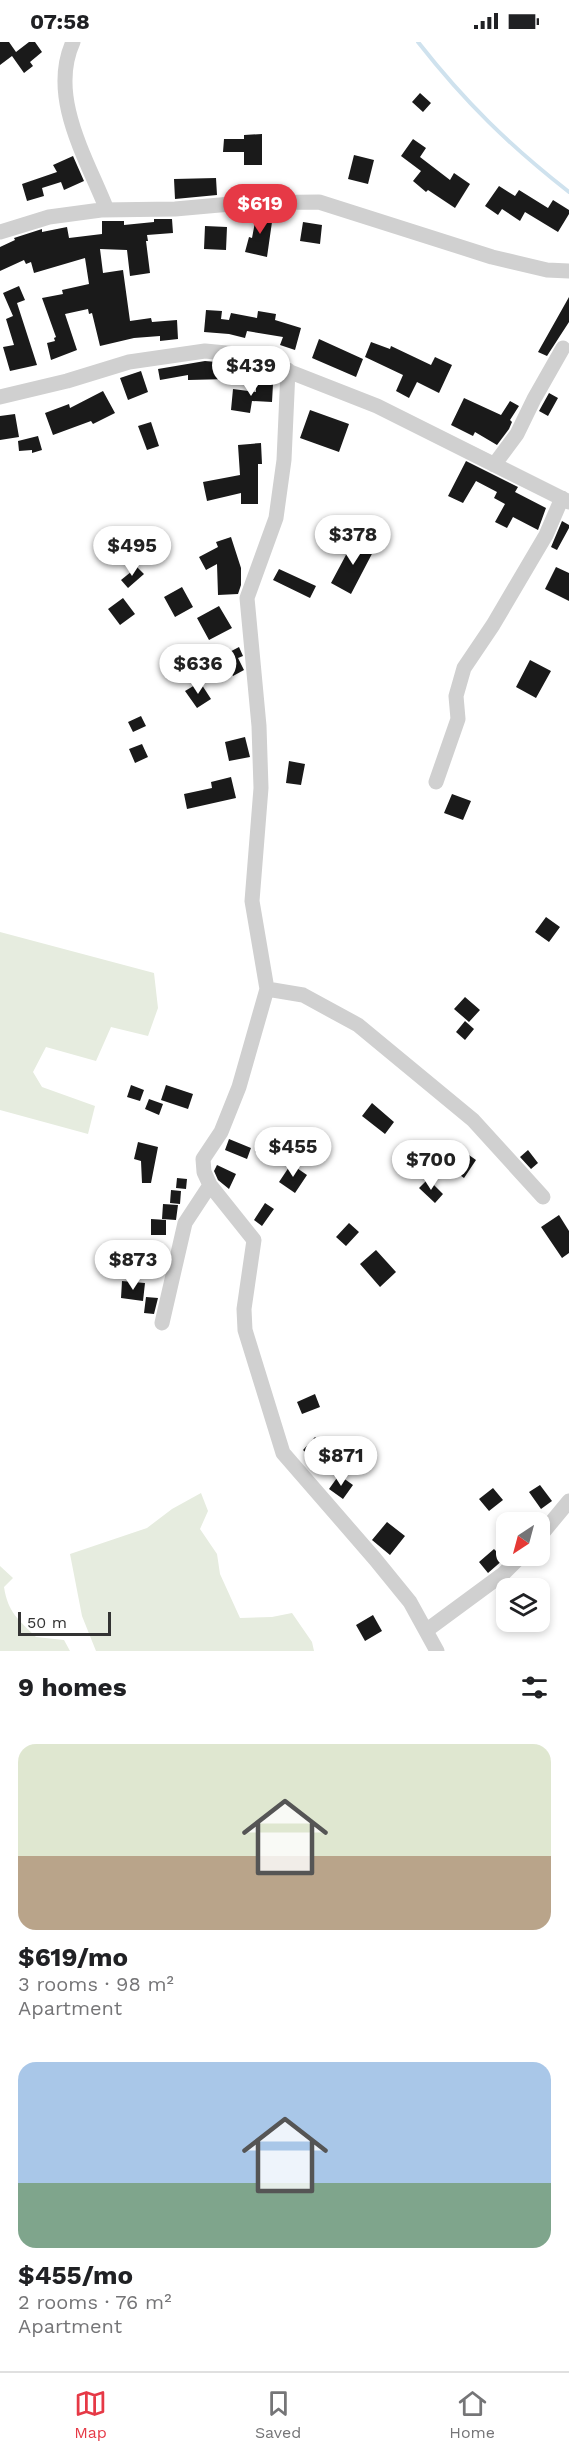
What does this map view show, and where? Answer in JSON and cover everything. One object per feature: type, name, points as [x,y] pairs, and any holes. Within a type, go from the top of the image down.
[{"type":"street","points":[[73,42],[65,64],[65,97],[74,127],[107,210]]},
{"type":"street","points":[[0,232],[49,217],[107,210],[175,209],[242,203],[319,202],[492,257],[547,270],[569,271]]},
{"type":"street","points":[[494,465],[518,434],[534,399],[563,348]]},
{"type":"street","points":[[0,398],[129,362],[205,351],[247,355],[377,406],[566,500],[493,625],[464,668],[456,696],[458,719],[436,782]]},
{"type":"street","points":[[288,370],[284,460],[276,518],[247,598],[259,726],[261,788],[252,901],[267,989],[239,1087],[221,1132],[203,1159],[204,1172],[210,1185],[254,1240],[244,1309],[245,1330],[283,1453],[410,1602],[428,1630],[437,1651]]},
{"type":"street","points":[[267,989],[303,995],[358,1025],[473,1120],[543,1197]]},
{"type":"street","points":[[162,1323],[185,1223],[210,1185]]},
{"type":"street","points":[[550,1524],[569,1502]]},
{"type":"street","points":[[428,1630],[511,1566]]},
{"type":"shaded area","points":[[0,932],[154,973],[158,1008],[148,1036],[111,1027],[96,1061],[46,1047],[33,1072],[42,1087],[95,1106],[88,1134],[0,1110]]},
{"type":"shaded area","points":[[201,1493],[208,1511],[200,1529],[217,1554],[220,1574],[240,1618],[272,1617],[292,1613],[312,1642],[314,1651],[96,1651],[82,1616],[70,1554],[147,1528],[172,1509]]},
{"type":"shaded area","points":[[0,1566],[13,1578],[4,1587],[11,1610],[19,1621],[36,1637],[64,1640],[70,1651],[0,1651]]},
{"type":"building","points":[[0,42],[9,42],[16,52],[29,42],[35,42],[42,52],[30,62],[33,66],[24,73],[12,56],[0,65]]},
{"type":"building","points":[[420,93],[431,103],[423,112],[412,102]]},
{"type":"building","points":[[262,134],[262,165],[244,165],[244,152],[223,152],[224,139],[244,139],[244,135]]},
{"type":"building","points":[[413,139],[426,148],[420,157],[450,180],[454,173],[470,184],[455,208],[428,190],[426,192],[413,181],[421,171],[401,156]]},
{"type":"building","points":[[354,155],[374,160],[368,184],[348,179]]},
{"type":"building","points":[[73,156],[84,181],[64,190],[61,182],[42,188],[44,196],[27,201],[22,184],[57,172],[53,165]]},
{"type":"building","points":[[216,178],[217,195],[175,199],[174,179]]},
{"type":"building","points":[[499,186],[515,196],[519,190],[548,208],[553,200],[569,210],[569,214],[558,232],[525,212],[520,221],[502,209],[498,215],[485,206]]},
{"type":"building","points":[[270,212],[268,222],[272,222],[267,257],[245,252],[249,237],[252,238],[256,217],[253,217],[253,213]]},
{"type":"building","points":[[154,219],[172,219],[173,233],[147,235],[150,273],[130,276],[127,250],[100,249],[103,273],[123,270],[130,321],[151,318],[152,322],[177,320],[178,339],[160,341],[160,336],[134,338],[100,346],[92,313],[89,314],[88,309],[65,314],[77,350],[51,360],[47,343],[55,341],[56,337],[42,298],[63,294],[62,290],[89,284],[85,258],[34,273],[31,262],[26,264],[24,260],[0,271],[0,247],[15,240],[14,238],[42,229],[42,232],[67,227],[69,238],[102,234],[102,221],[124,221],[124,225],[154,222]]},
{"type":"building","points":[[303,222],[322,225],[320,244],[300,241]]},
{"type":"building","points":[[205,226],[227,227],[226,250],[204,249]]},
{"type":"building","points":[[19,286],[25,300],[17,303],[37,365],[10,371],[3,347],[14,345],[6,319],[13,316],[3,293]]},
{"type":"building","points":[[569,297],[569,322],[547,356],[538,352]]},
{"type":"building","points":[[206,310],[222,311],[221,319],[229,320],[231,313],[257,318],[258,311],[276,314],[275,320],[301,328],[295,350],[280,345],[283,337],[247,331],[245,338],[204,332]]},
{"type":"building","points":[[319,339],[363,359],[356,377],[312,358]]},
{"type":"building","points":[[371,342],[390,349],[391,346],[431,365],[435,357],[452,365],[439,393],[417,382],[409,398],[396,391],[403,375],[365,357]]},
{"type":"building","points":[[205,361],[228,363],[228,379],[188,380],[188,375],[160,380],[158,369]]},
{"type":"building","points":[[141,371],[148,392],[128,400],[120,378]]},
{"type":"building","points":[[256,383],[273,384],[272,402],[252,401],[250,413],[231,410],[233,389],[256,392]]},
{"type":"building","points":[[103,391],[115,413],[93,424],[91,421],[53,435],[45,413],[69,404],[70,408]]},
{"type":"building","points":[[549,393],[558,398],[548,416],[539,411]]},
{"type":"building","points":[[464,398],[501,415],[510,401],[519,406],[510,420],[512,422],[509,429],[497,445],[475,432],[473,436],[451,425]]},
{"type":"building","points":[[310,410],[349,424],[339,452],[300,438]]},
{"type":"building","points":[[15,414],[19,437],[0,440],[0,416]]},
{"type":"building","points":[[151,422],[159,446],[147,450],[138,426]]},
{"type":"building","points":[[38,436],[42,450],[32,453],[32,450],[19,451],[18,441]]},
{"type":"building","points":[[261,443],[262,464],[258,464],[258,504],[241,504],[241,493],[207,501],[203,482],[240,475],[238,445]]},
{"type":"building","points":[[466,461],[518,487],[515,492],[546,508],[538,530],[513,517],[507,528],[495,522],[505,504],[494,498],[497,492],[476,481],[463,503],[448,496]]},
{"type":"building","points":[[562,521],[569,525],[569,528],[557,550],[551,547]]},
{"type":"building","points":[[231,537],[241,568],[241,585],[238,594],[218,595],[217,564],[206,570],[199,557],[218,547],[216,542]]},
{"type":"building","points":[[355,538],[375,548],[351,594],[331,583]]},
{"type":"building","points":[[137,567],[144,574],[128,588],[121,580]]},
{"type":"building","points":[[556,567],[569,573],[569,601],[545,589]]},
{"type":"building","points":[[279,569],[316,586],[310,598],[273,580]]},
{"type":"building","points":[[182,587],[193,607],[175,617],[164,597]]},
{"type":"building","points":[[123,598],[135,614],[120,625],[108,609]]},
{"type":"building","points":[[219,606],[232,628],[209,640],[197,618]]},
{"type":"building","points":[[239,647],[243,656],[238,658],[244,670],[233,676],[222,656]]},
{"type":"building","points":[[530,660],[551,671],[536,698],[516,687]]},
{"type":"building","points":[[200,682],[211,699],[197,708],[185,691]]},
{"type":"building","points":[[141,716],[146,726],[133,732],[128,722]]},
{"type":"building","points":[[245,737],[250,757],[229,761],[225,742]]},
{"type":"building","points":[[142,744],[148,757],[135,763],[129,749]]},
{"type":"building","points":[[289,761],[305,764],[301,785],[286,783]]},
{"type":"building","points":[[231,777],[236,798],[187,809],[184,794],[212,788],[211,782]]},
{"type":"building","points":[[452,794],[471,801],[463,820],[444,813]]},
{"type":"building","points":[[546,917],[560,927],[549,942],[535,932]]},
{"type":"building","points":[[465,997],[480,1010],[469,1022],[454,1009]]},
{"type":"building","points":[[465,1021],[474,1029],[465,1040],[456,1032]]},
{"type":"building","points":[[131,1085],[144,1090],[140,1101],[127,1097]]},
{"type":"building","points":[[166,1085],[193,1094],[188,1109],[161,1100]]},
{"type":"building","points":[[149,1099],[163,1104],[159,1115],[145,1109]]},
{"type":"building","points":[[372,1103],[394,1122],[385,1134],[362,1116]]},
{"type":"building","points":[[262,1135],[280,1142],[273,1159],[255,1152]]},
{"type":"building","points":[[229,1139],[251,1148],[247,1159],[225,1150]]},
{"type":"building","points":[[138,1142],[158,1147],[151,1183],[142,1183],[141,1161],[134,1159]]},
{"type":"building","points":[[459,1148],[476,1160],[464,1178],[446,1165]]},
{"type":"building","points":[[528,1150],[538,1163],[531,1169],[520,1157]]},
{"type":"building","points":[[291,1164],[307,1175],[295,1193],[279,1182]]},
{"type":"building","points":[[217,1165],[236,1174],[229,1189],[218,1180],[214,1171]]},
{"type":"building","points":[[177,1178],[187,1179],[186,1189],[176,1188]]},
{"type":"building","points":[[428,1179],[443,1194],[435,1203],[419,1188]]},
{"type":"building","points":[[171,1190],[181,1191],[180,1204],[170,1203]]},
{"type":"building","points":[[265,1203],[274,1209],[262,1226],[254,1220]]},
{"type":"building","points":[[163,1204],[178,1205],[176,1220],[162,1219]]},
{"type":"building","points":[[559,1215],[569,1231],[569,1253],[562,1258],[541,1227]]},
{"type":"building","points":[[151,1219],[166,1220],[166,1235],[151,1235]]},
{"type":"building","points":[[349,1223],[359,1232],[346,1246],[336,1237]]},
{"type":"building","points":[[376,1250],[396,1272],[380,1287],[360,1264]]},
{"type":"building","points":[[122,1281],[145,1283],[143,1301],[121,1298]]},
{"type":"building","points":[[146,1297],[158,1298],[154,1314],[144,1313]]},
{"type":"building","points":[[315,1394],[320,1407],[302,1414],[297,1402]]},
{"type":"building","points":[[315,1437],[327,1448],[315,1461],[303,1450]]},
{"type":"building","points":[[339,1475],[353,1485],[343,1499],[329,1489]]},
{"type":"building","points":[[540,1485],[552,1501],[541,1509],[529,1492]]},
{"type":"building","points":[[493,1488],[503,1500],[489,1511],[479,1499]]},
{"type":"building","points":[[387,1522],[405,1536],[390,1555],[372,1540]]},
{"type":"building","points":[[494,1549],[496,1551],[496,1566],[488,1573],[479,1562]]},
{"type":"building","points":[[373,1615],[382,1631],[365,1641],[356,1625]]},
{"type":"waterway","points":[[418,42],[489,122],[569,192]]}]
